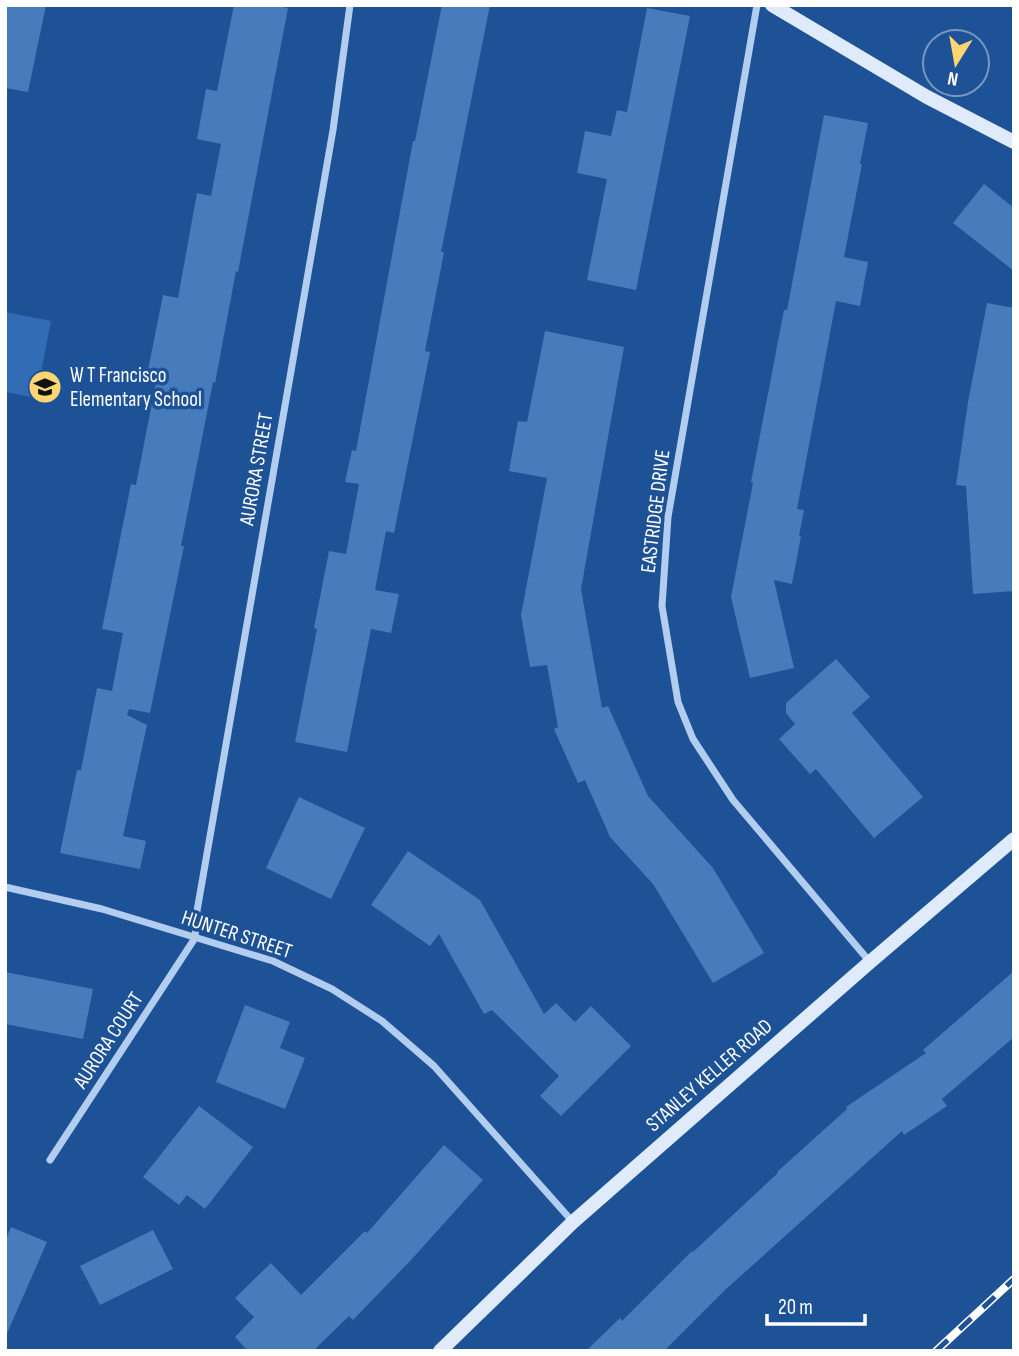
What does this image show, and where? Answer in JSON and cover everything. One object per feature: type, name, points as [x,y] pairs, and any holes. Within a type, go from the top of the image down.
[{"type":"street","name":"AURORA STREET","points":[[195,938],[197,911],[333,130],[350,5]]},
{"type":"street","name":"EASTRIDGE DRIVE","points":[[757,5],[668,517],[662,606],[678,702],[693,738],[733,800],[870,962]]},
{"type":"street","points":[[772,5],[927,97],[1014,142]]},
{"type":"street","name":"STANLEY KELLER ROAD","points":[[440,1351],[573,1222],[1014,839]]},
{"type":"street","name":"HUNTER STREET","points":[[5,887],[102,909],[273,961],[332,989],[382,1021],[434,1066],[573,1222]]},
{"type":"street","name":"AURORA COURT","points":[[50,1160],[195,938]]},
{"type":"shaded area","points":[[5,312],[51,321],[36,398],[5,392]]},
{"type":"building","points":[[5,5],[46,5],[28,92],[5,88]]},
{"type":"building","points":[[234,5],[272,5],[288,8],[150,713],[129,709],[127,715],[147,725],[123,836],[146,841],[140,869],[60,853],[77,770],[81,770],[97,688],[112,691],[123,633],[102,629],[131,484],[136,485],[158,372],[148,370],[163,295],[178,298],[197,193],[211,196],[221,144],[197,139],[206,89],[217,91]]},
{"type":"building","points":[[442,5],[490,5],[441,252],[444,252],[425,351],[430,352],[394,533],[386,531],[375,590],[399,594],[391,633],[371,629],[347,752],[295,742],[329,551],[346,554],[359,484],[345,482],[352,450],[356,451],[413,141]]},
{"type":"building","points":[[647,8],[690,16],[636,290],[587,280],[607,179],[577,173],[585,131],[611,136],[617,110],[627,112]]},
{"type":"building","points":[[824,115],[868,123],[844,257],[868,262],[860,306],[836,301],[797,509],[804,510],[792,584],[774,580],[794,668],[750,678],[731,597],[784,310],[787,310]]},
{"type":"building","points":[[984,184],[1014,208],[1014,271],[953,223]]},
{"type":"building","points":[[987,303],[1014,308],[1014,591],[973,594],[966,486],[956,485],[968,402]]},
{"type":"building","points":[[545,331],[624,347],[581,589],[602,708],[608,706],[648,796],[713,868],[764,953],[713,983],[653,884],[610,837],[585,780],[578,783],[554,729],[558,727],[547,665],[530,667],[521,615],[547,478],[509,471],[518,421],[527,422]]},
{"type":"building","points":[[836,659],[870,697],[852,713],[923,797],[874,838],[816,769],[810,774],[779,739],[795,724],[786,713],[786,703]]},
{"type":"building","points":[[299,797],[365,828],[331,899],[266,868]]},
{"type":"building","points":[[408,851],[480,900],[544,1014],[556,1003],[575,1022],[591,1006],[631,1046],[561,1116],[540,1096],[559,1076],[492,1010],[484,1014],[439,934],[430,946],[371,905]]},
{"type":"building","points":[[1014,971],[1014,1037],[942,1099],[947,1106],[904,1135],[902,1131],[725,1290],[664,1351],[586,1351],[620,1318],[622,1321],[692,1251],[847,1109],[846,1107],[926,1053],[923,1050]]},
{"type":"building","points":[[5,972],[93,989],[83,1039],[5,1024]]},
{"type":"building","points":[[245,1005],[290,1022],[280,1048],[305,1058],[285,1109],[216,1082]]},
{"type":"building","points":[[199,1106],[253,1147],[205,1209],[187,1195],[179,1205],[143,1177]]},
{"type":"building","points":[[444,1145],[483,1180],[411,1260],[353,1320],[349,1316],[313,1351],[248,1351],[235,1337],[254,1317],[235,1298],[271,1263],[301,1295],[365,1231],[367,1233]]},
{"type":"building","points":[[11,1227],[47,1242],[5,1338],[5,1241]]},
{"type":"building","points":[[153,1230],[173,1269],[100,1305],[80,1266]]},
{"type":"railway","points":[[936,1351],[1014,1279]]},
{"type":"place","name":"W T Francisco Elementary School","points":[[45,387]]}]
